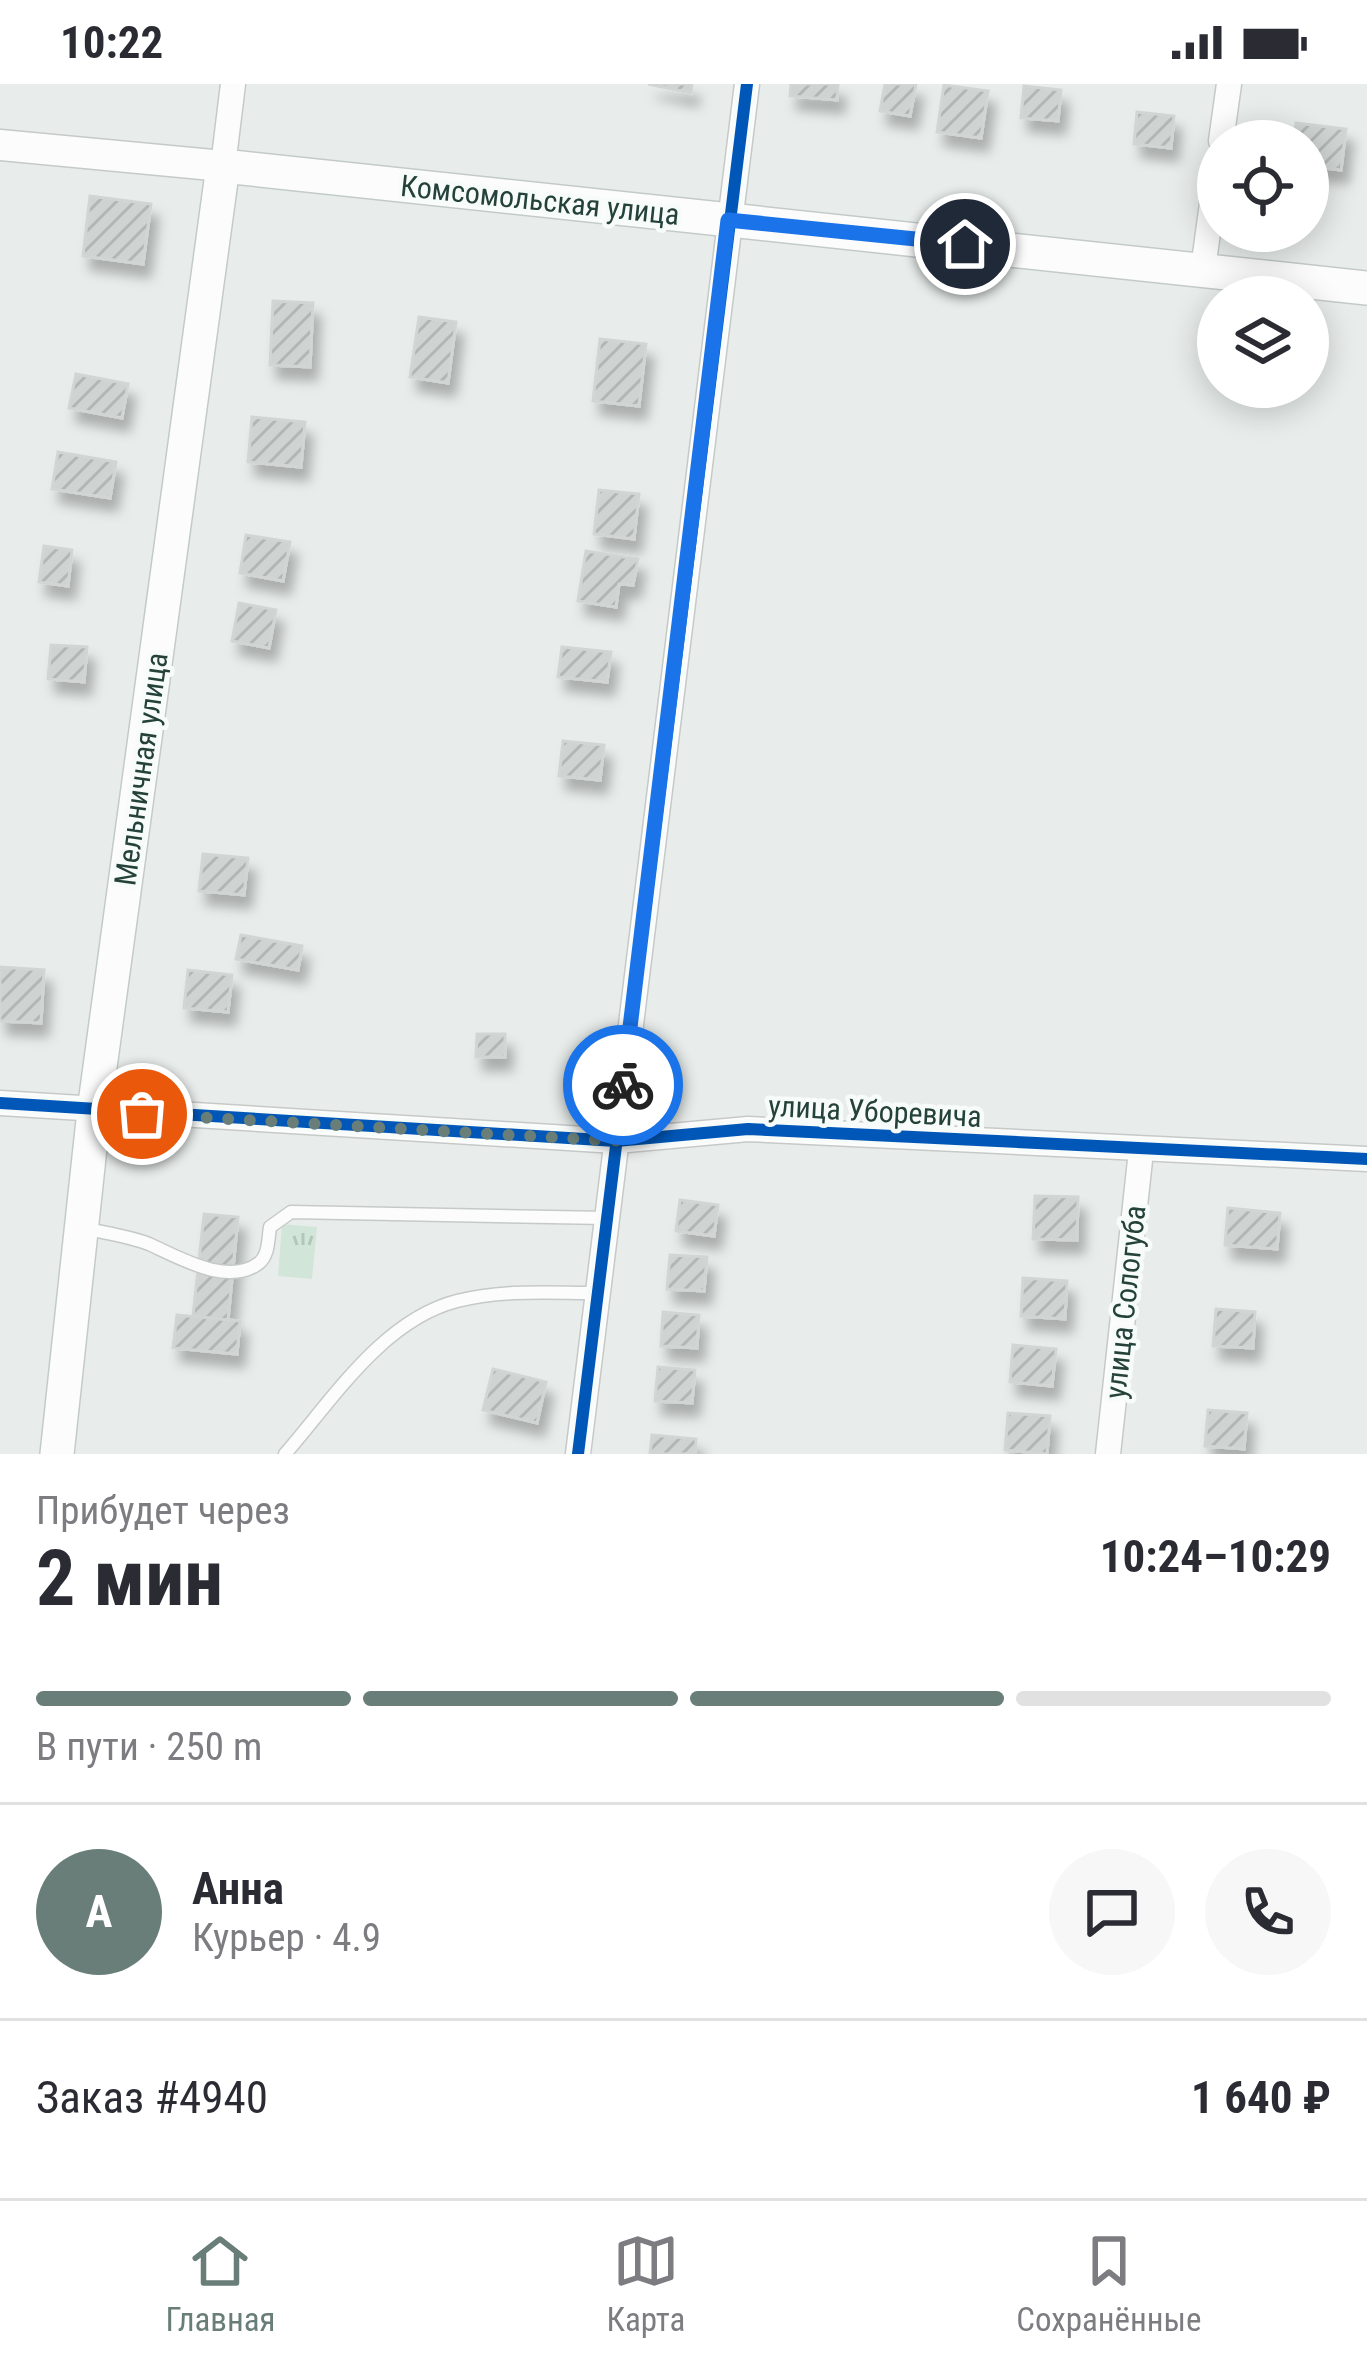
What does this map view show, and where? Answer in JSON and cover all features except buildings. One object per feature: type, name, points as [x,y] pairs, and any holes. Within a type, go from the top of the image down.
[{"type":"main road","name":"Комсомольская улица","points":[[223,166],[1367,289]]},
{"type":"main road","name":"Мельничная улица","points":[[57,1454],[94,1111],[223,166]]},
{"type":"street","name":"Мельничная улица","points":[[223,166],[233,84]]},
{"type":"street","points":[[578,1454],[747,84]]},
{"type":"street","points":[[1224,120],[1229,84]]},
{"type":"street","name":"Комсомольская улица","points":[[0,145],[223,166]]},
{"type":"street","points":[[1203,269],[1205,252]]},
{"type":"street","name":"улица Уборевича","points":[[0,1103],[616,1141],[748,1129],[1367,1159]]},
{"type":"street","name":"улица Сологуба","points":[[1108,1454],[1141,1151]]},
{"type":"lane","points":[[82,1228],[147,1243],[198,1268],[233,1269],[255,1267],[265,1257],[270,1227],[291,1212],[606,1217]]},
{"type":"lane","points":[[285,1454],[385,1339],[453,1301],[506,1293],[597,1293]]},
{"type":"green space","points":[[282,1224],[317,1227],[312,1279],[278,1276]]},
{"type":"cycle path","points":[[578,1454],[747,84]]},
{"type":"cycle path","points":[[0,1103],[616,1141],[748,1129],[1367,1159]]},
{"type":"way so far","points":[[142,1114],[616,1141],[623,1085]]},
{"type":"route","points":[[623,1085],[728,220],[965,244]]}]
